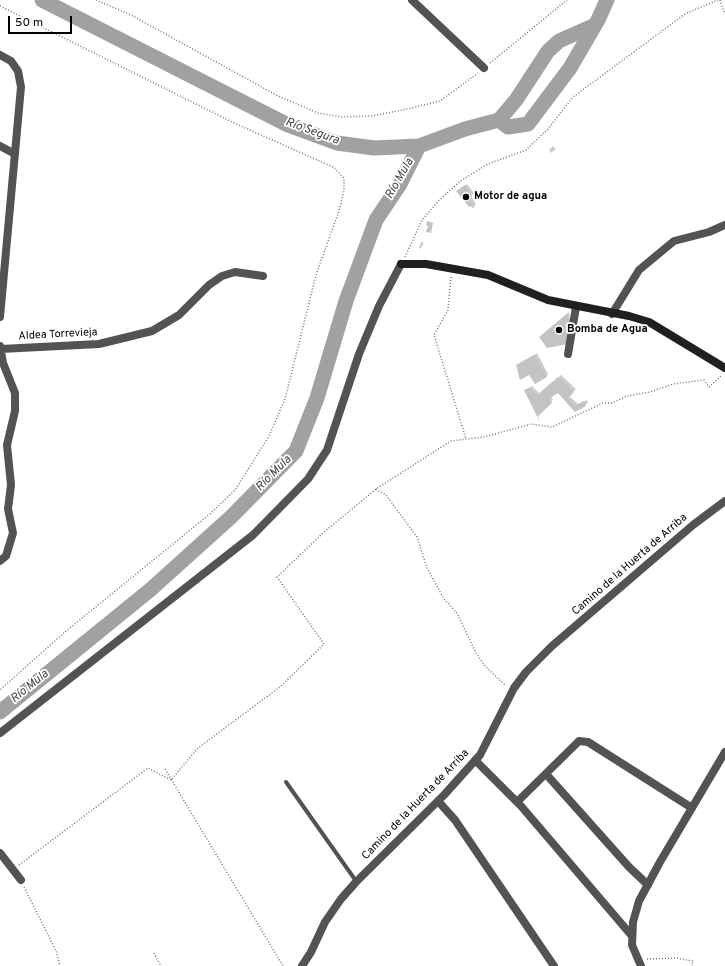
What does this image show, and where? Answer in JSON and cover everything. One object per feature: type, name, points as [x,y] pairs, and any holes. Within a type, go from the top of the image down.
[{"type":"main road","points":[[401,264],[426,264],[488,276],[548,300],[576,307],[629,316],[649,322],[725,368]]},
{"type":"street","points":[[412,0],[484,68]]},
{"type":"street","points":[[0,55],[11,61],[18,71],[21,87],[0,317]]},
{"type":"street","points":[[0,146],[15,154]]},
{"type":"street","points":[[612,314],[639,270],[674,241],[708,232],[725,225]]},
{"type":"street","points":[[0,734],[253,535],[308,479],[327,450],[365,340],[379,306],[401,264]]},
{"type":"street","name":"Aldea Torrevieja","points":[[0,348],[99,344],[152,330],[179,315],[209,285],[222,276],[235,272],[263,276]]},
{"type":"street","points":[[568,354],[576,307]]},
{"type":"street","points":[[0,348],[2,366],[15,393],[15,411],[7,445],[11,485],[8,509],[13,533],[6,556],[0,561]]},
{"type":"street","name":"Camino de la Huerta de Arriba","points":[[302,966],[311,952],[325,922],[356,882],[438,801],[480,755],[512,691],[526,672],[552,646],[693,525],[725,501]]},
{"type":"street","points":[[517,802],[579,741],[588,742],[692,808]]},
{"type":"street","points":[[639,963],[632,945],[632,936],[639,901],[725,752]]},
{"type":"street","points":[[475,760],[517,802],[632,936]]},
{"type":"street","points":[[546,774],[629,867],[648,885]]},
{"type":"street","points":[[438,801],[455,820],[554,966]]},
{"type":"street","points":[[0,853],[21,880]]},
{"type":"lane","points":[[286,782],[356,882]]},
{"type":"path","points":[[96,0],[131,15],[278,96],[318,113],[336,116],[372,116],[440,101],[484,68],[567,0]]},
{"type":"path","points":[[401,264],[422,220],[439,200],[462,180],[488,164],[526,150],[548,129],[573,97],[684,14],[718,0],[725,14]]},
{"type":"path","points":[[0,6],[234,123],[333,167],[344,178],[344,191],[339,211],[316,275],[285,399],[269,436],[239,484],[211,513],[65,632],[0,690]]},
{"type":"path","points":[[451,268],[448,310],[434,335],[466,439]]},
{"type":"path","points":[[171,780],[198,748],[280,687],[324,644],[277,577],[324,532],[376,489],[451,441],[484,437],[531,424],[552,427],[603,403],[612,404],[627,396],[650,392],[673,384],[704,380],[709,387],[725,372]]},
{"type":"path","points":[[376,489],[386,495],[417,537],[427,568],[444,599],[457,613],[476,653],[485,666],[512,691]]},
{"type":"path","points":[[13,870],[148,768],[171,780]]},
{"type":"path","points":[[165,769],[283,966]]},
{"type":"path","points":[[21,880],[56,951],[60,966]]},
{"type":"path","points":[[154,953],[161,966]]},
{"type":"path","points":[[639,963],[676,958],[693,960],[692,966]]},
{"type":"building","name":"Motor de agua","points":[[465,185],[472,196],[469,199],[475,207],[469,207],[456,191]]},
{"type":"building","points":[[427,221],[433,223],[431,233],[426,232],[428,226],[426,225]]},
{"type":"building","name":"Bomba de Agua","points":[[569,312],[570,322],[568,344],[547,348],[539,337]]},
{"type":"building","points":[[534,355],[547,377],[535,384],[529,375],[520,380],[516,365]]},
{"type":"building","points":[[558,377],[574,392],[568,398],[575,406],[584,401],[586,406],[575,412],[558,393],[549,399],[552,403],[538,416],[540,422],[524,390],[530,388],[537,395]]},
{"type":"waterway","name":"Río Segura","points":[[42,0],[288,125],[337,143],[374,148],[419,146],[465,129],[499,120],[508,127],[528,124],[570,68],[598,20],[607,0]]},
{"type":"waterway","points":[[499,120],[516,100],[548,51],[559,41],[595,25]]},
{"type":"waterway","name":"Río Mula","points":[[0,712],[150,590],[231,517],[296,451],[317,398],[346,301],[376,220],[400,184],[419,146]]},
{"type":"place","name":"Motor de agua","points":[[466,197]]},
{"type":"place","name":"Bomba de Agua","points":[[559,330]]}]
